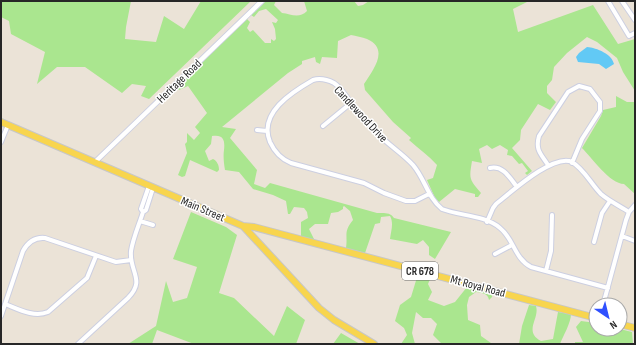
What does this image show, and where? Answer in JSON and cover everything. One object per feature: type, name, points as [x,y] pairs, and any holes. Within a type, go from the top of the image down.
[{"type":"main road","name":"Main Street","points":[[1,122],[243,226],[263,249],[325,313],[374,344]]},
{"type":"main road","name":"Mt Royal Road","points":[[243,226],[252,226],[588,316]]},
{"type":"main road","points":[[263,249],[257,241],[257,235],[261,231],[269,231]]},
{"type":"street","name":"Heritage Road","points":[[95,162],[262,1]]},
{"type":"street","points":[[608,1],[629,36],[635,33]]},
{"type":"street","points":[[622,1],[635,20]]},
{"type":"street","name":"Candlewood Drive","points":[[267,131],[268,123],[275,109],[295,92],[313,80],[319,79],[333,83],[340,88],[377,134],[413,165],[425,184],[429,194],[442,209],[494,224],[502,230],[518,256],[527,264],[546,271],[608,288]]},
{"type":"street","points":[[548,165],[539,152],[536,144],[539,136],[568,92],[579,86],[590,89],[597,97],[600,102],[600,111],[582,139],[572,162]]},
{"type":"street","points":[[323,126],[351,103]]},
{"type":"street","points":[[1,142],[8,124]]},
{"type":"street","points":[[257,130],[267,131],[274,150],[283,160],[364,183],[384,193],[406,201],[415,201],[429,194]]},
{"type":"street","points":[[487,222],[493,208],[517,187],[548,165],[561,161],[572,162],[601,194],[629,212]]},
{"type":"street","points":[[490,168],[493,167],[502,170],[517,187]]},
{"type":"street","points":[[78,344],[135,290],[137,281],[131,260],[131,249],[143,212],[141,209],[151,187]]},
{"type":"street","points":[[594,242],[602,213],[610,201]]},
{"type":"street","points":[[605,297],[629,212],[635,205]]},
{"type":"street","points":[[546,271],[551,251],[552,215]]},
{"type":"street","points":[[140,221],[153,225]]},
{"type":"street","points":[[622,236],[635,240]]},
{"type":"street","points":[[1,316],[23,251],[28,243],[33,240],[45,238],[116,262],[131,260]]},
{"type":"street","points":[[495,254],[512,245]]},
{"type":"street","points":[[5,304],[34,315],[48,312],[87,278],[96,256]]},
{"type":"green space","points":[[1,1],[131,1],[125,39],[156,42],[164,16],[184,29],[201,1],[251,1],[149,99],[141,96],[146,86],[132,84],[122,93],[85,67],[57,67],[37,84],[45,52],[11,34],[9,21],[1,17]]},
{"type":"green space","points":[[266,1],[276,1],[274,5],[282,13],[301,15],[307,11],[304,1],[354,1],[358,6],[369,1],[529,1],[513,9],[518,32],[593,5],[618,44],[635,39],[635,91],[623,72],[617,58],[597,42],[587,37],[567,53],[554,67],[552,80],[547,86],[547,93],[556,102],[550,110],[538,104],[521,130],[520,140],[512,148],[532,171],[527,175],[525,173],[528,171],[522,163],[519,164],[512,156],[507,155],[508,150],[500,145],[492,149],[487,145],[479,149],[482,163],[472,161],[470,172],[474,185],[481,193],[478,197],[475,197],[475,194],[455,189],[439,202],[435,198],[427,180],[433,178],[437,165],[409,140],[411,138],[393,122],[365,90],[364,84],[378,60],[378,48],[374,43],[367,39],[351,35],[338,41],[337,58],[322,57],[320,64],[316,62],[315,57],[302,61],[302,64],[288,73],[222,127],[236,129],[230,138],[257,170],[254,184],[265,188],[270,183],[377,213],[389,214],[394,218],[451,232],[435,259],[429,255],[429,247],[423,240],[417,244],[390,239],[392,221],[390,216],[381,217],[380,223],[375,224],[365,253],[346,248],[347,231],[353,220],[350,211],[344,206],[343,209],[338,212],[331,213],[328,224],[315,224],[309,229],[315,241],[301,236],[301,222],[308,218],[307,212],[304,208],[294,207],[290,214],[288,214],[286,201],[253,189],[239,172],[225,170],[224,141],[219,136],[212,136],[211,144],[205,151],[209,161],[213,159],[218,163],[219,170],[217,172],[190,160],[185,176],[182,177],[178,175],[187,153],[185,144],[187,142],[187,133],[194,140],[200,133],[195,127],[207,113],[188,86],[179,90],[176,87],[247,19],[250,22],[247,28],[250,32],[253,30],[265,43],[271,43],[271,39],[274,41],[276,39],[275,29],[272,22],[276,23],[278,20],[266,9],[259,11],[254,17],[251,15]]},
{"type":"green space","points":[[616,96],[627,102],[635,102],[635,194],[624,184],[613,180],[607,175],[582,148],[603,110],[616,107]]},
{"type":"green space","points":[[191,212],[226,227],[237,235],[219,293],[234,298],[274,336],[287,306],[305,320],[296,344],[194,344],[157,330],[152,344],[128,344],[156,326],[166,281],[173,302],[187,298],[197,267],[173,259]]},
{"type":"green space","points":[[418,274],[431,277],[428,284],[432,292],[428,300],[444,306],[455,302],[467,287],[493,294],[489,300],[486,295],[476,292],[469,297],[467,305],[468,320],[480,325],[481,336],[495,344],[442,344],[433,335],[437,324],[431,318],[423,318],[416,312],[412,333],[415,344],[401,344],[407,335],[404,328],[395,321],[400,305],[411,297]]},
{"type":"green space","points":[[529,305],[536,306],[537,311],[533,325],[533,333],[541,341],[553,339],[558,312],[571,314],[571,318],[560,344],[519,344],[522,326]]},
{"type":"green space","points":[[581,321],[588,322],[588,337],[628,337],[628,331],[632,332],[633,344],[575,344],[575,342],[583,342],[576,327]]},
{"type":"green space","points":[[341,333],[360,344],[333,344]]},
{"type":"water","points":[[587,47],[604,52],[613,60],[614,64],[606,69],[599,64],[578,62],[576,57]]}]
